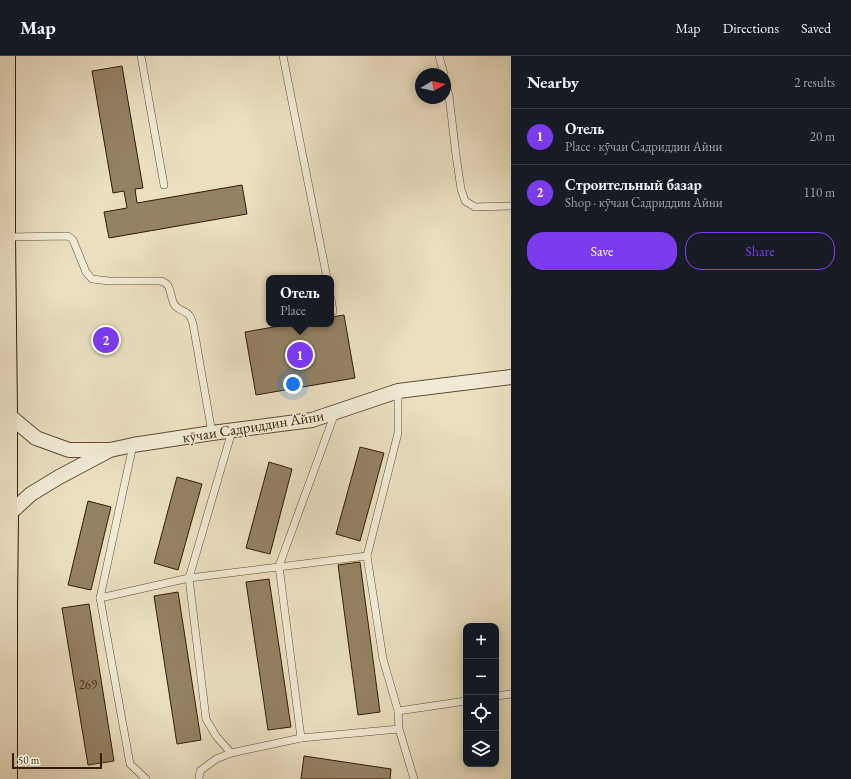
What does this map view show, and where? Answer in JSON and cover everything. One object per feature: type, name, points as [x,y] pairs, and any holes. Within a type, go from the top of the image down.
[{"type":"highway","points":[[4,56],[7,516],[3,606],[6,779]]},
{"type":"street","name":"кӯчаи Садриддин Айни","points":[[6,413],[36,438],[69,450],[110,450],[212,433],[312,420],[398,391],[511,377]]},
{"type":"street","name":"кӯчаи Садриддин Айни","points":[[7,516],[31,494],[59,477],[110,450]]},
{"type":"lane","points":[[141,56],[164,186]]},
{"type":"lane","points":[[283,56],[326,275]]},
{"type":"lane","points":[[439,56],[442,68]]},
{"type":"lane","points":[[450,104],[461,189],[465,201],[475,207],[511,206]]},
{"type":"lane","points":[[4,237],[68,236],[74,240],[86,272],[92,279],[109,281],[165,282],[168,285],[174,304],[178,309],[188,313],[191,316],[212,433]]},
{"type":"lane","points":[[398,391],[398,433],[367,556],[383,659],[398,711],[399,729],[414,779]]},
{"type":"lane","points":[[301,738],[280,566],[336,412]]},
{"type":"lane","points":[[231,753],[216,736],[206,719],[189,578],[232,431]]},
{"type":"lane","points":[[133,445],[100,598],[130,764],[146,779]]},
{"type":"lane","points":[[100,598],[189,578],[367,556]]},
{"type":"lane","points":[[499,696],[511,694]]},
{"type":"lane","points":[[398,711],[463,701]]},
{"type":"lane","points":[[199,779],[200,771],[216,759],[231,753],[301,738],[399,729]]},
{"type":"building","points":[[122,66],[143,188],[135,189],[137,203],[242,185],[247,214],[109,238],[104,212],[127,208],[124,191],[113,193],[92,71]]},
{"type":"building","points":[[344,315],[355,378],[256,395],[245,332],[274,327],[334,327],[334,317]]},
{"type":"building","points":[[360,447],[384,453],[360,541],[336,534]]},
{"type":"building","points":[[269,462],[292,469],[270,554],[246,548]]},
{"type":"building","points":[[177,477],[202,484],[178,570],[154,563]]},
{"type":"building","points":[[88,501],[111,507],[91,590],[68,585]]},
{"type":"building","points":[[360,562],[380,712],[358,715],[338,565]]},
{"type":"building","points":[[269,579],[291,727],[268,730],[246,582]]},
{"type":"building","points":[[178,592],[201,740],[177,744],[154,596]]},
{"type":"building","points":[[89,604],[114,761],[88,765],[62,608]]},
{"type":"building","points":[[304,756],[391,769],[390,779],[301,779]]},
{"type":"place","name":"Строительный базар","points":[[106,340]]},
{"type":"place","name":"Отель","points":[[300,355]]}]
